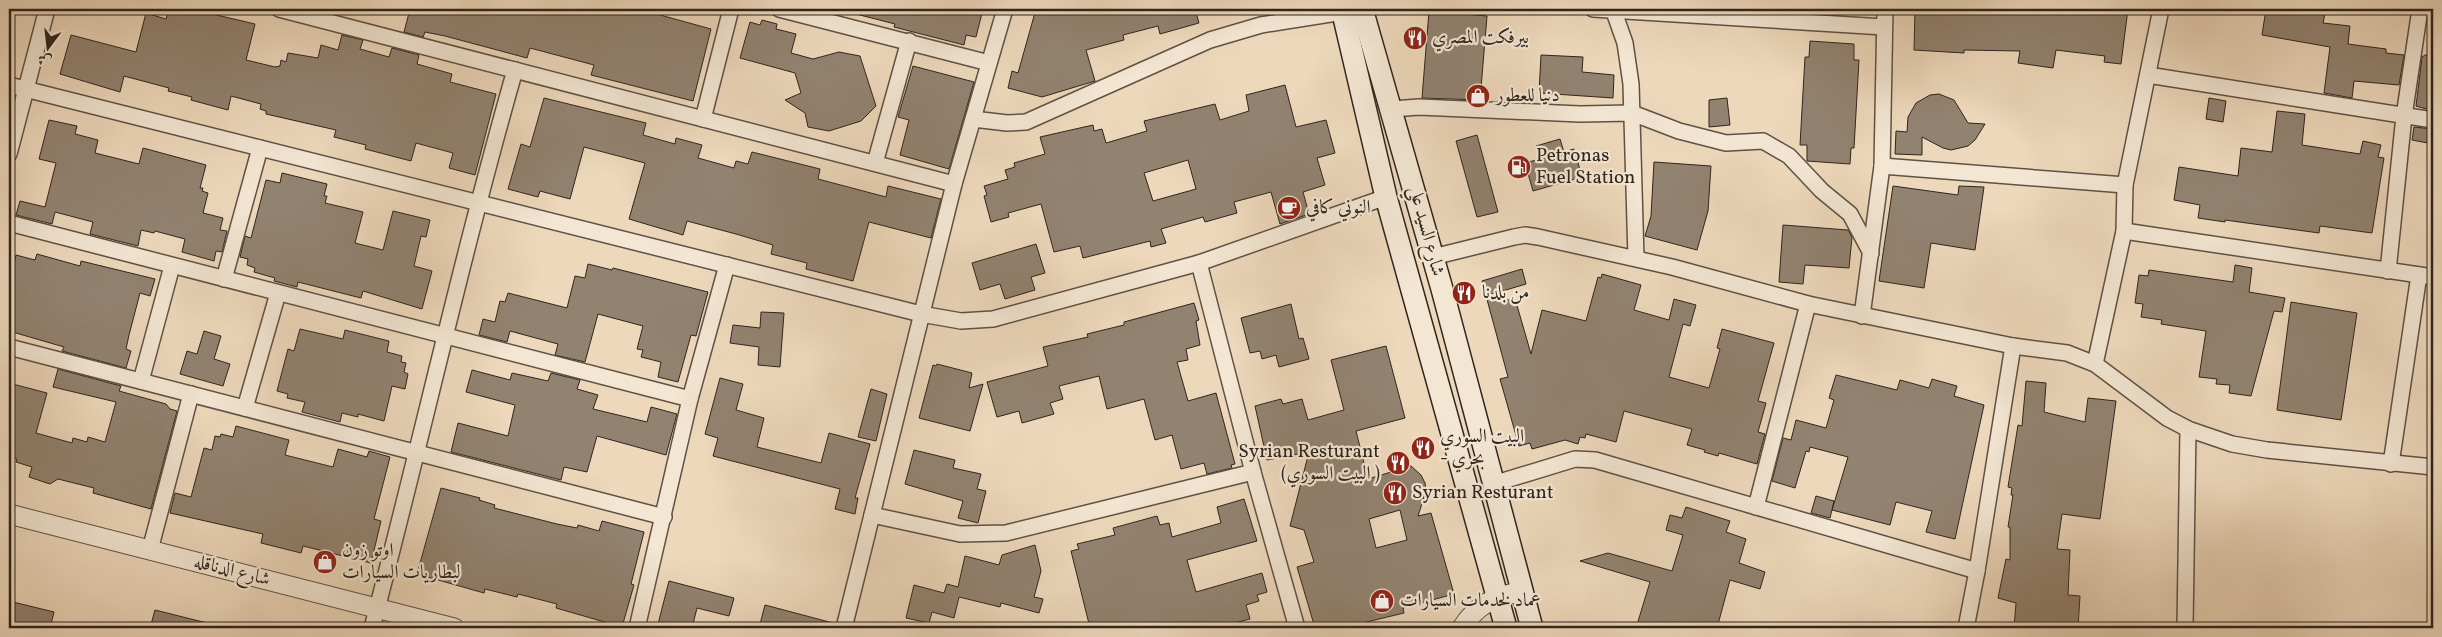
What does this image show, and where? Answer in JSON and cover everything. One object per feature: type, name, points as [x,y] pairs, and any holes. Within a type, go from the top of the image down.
[{"type":"main road","name":"شارع السيد علي","points":[[1349,10],[1392,109],[1403,147],[1522,592],[1526,625]]},
{"type":"main road","name":"شارع السيد علي","points":[[1349,10],[1376,156],[1386,197],[1506,628]]},
{"type":"main road","points":[[1376,156],[1403,147]]},
{"type":"street","points":[[9,154],[47,9]]},
{"type":"street","points":[[279,9],[954,184]]},
{"type":"street","points":[[703,119],[731,9]]},
{"type":"street","points":[[779,9],[989,63]]},
{"type":"street","points":[[844,628],[954,184],[1005,9]]},
{"type":"street","points":[[1593,9],[1884,27]]},
{"type":"street","points":[[1862,316],[1882,166],[1884,9]]},
{"type":"street","points":[[2095,364],[2124,231],[2125,185],[2161,9]]},
{"type":"street","points":[[2388,272],[2404,116],[2420,9]]},
{"type":"street","points":[[972,119],[1006,123],[1026,122],[1210,40],[1261,24],[1349,10]]},
{"type":"street","points":[[1612,10],[1625,43],[1631,84],[1636,258]]},
{"type":"street","points":[[875,163],[908,41]]},
{"type":"street","points":[[372,628],[446,336],[477,202],[515,70]]},
{"type":"street","points":[[2148,75],[2433,120]]},
{"type":"street","points":[[9,85],[921,314],[961,321],[993,319],[1199,263],[1386,197]]},
{"type":"street","points":[[1392,109],[1419,107],[1580,114],[1632,113],[1679,131],[1726,143],[1763,141],[1789,156],[1822,191],[1850,214],[1871,253]]},
{"type":"street","points":[[224,279],[260,148]]},
{"type":"street","points":[[1882,166],[2125,185]]},
{"type":"street","points":[[9,223],[690,399]]},
{"type":"street","points":[[2124,231],[2388,272],[2426,276],[2391,464]]},
{"type":"street","points":[[1432,257],[1525,235],[1636,258],[1808,304],[1862,316],[2013,346],[2067,353],[2095,364],[2167,418],[2188,429],[2232,444],[2267,450],[2433,467]]},
{"type":"street","points":[[1199,263],[1253,472],[1297,628]]},
{"type":"street","points":[[637,628],[690,399],[726,265]]},
{"type":"street","points":[[141,381],[172,266]]},
{"type":"street","points":[[245,408],[278,293]]},
{"type":"street","points":[[1756,507],[1808,304]]},
{"type":"street","points":[[1966,628],[2013,346]]},
{"type":"street","points":[[9,347],[664,517]]},
{"type":"street","points":[[150,550],[190,394]]},
{"type":"street","points":[[2185,628],[2188,429]]},
{"type":"street","points":[[1494,484],[1575,459],[1595,460],[1977,571]]},
{"type":"street","points":[[872,515],[960,534],[1006,533],[1253,472]]},
{"type":"street","name":"شارع الدناقله","points":[[9,514],[454,628]]},
{"type":"street","points":[[1462,628],[1468,618],[1481,605],[1497,596],[1522,592]]},
{"type":"building","points":[[169,9],[191,9],[255,24],[246,60],[275,67],[280,66],[281,60],[286,62],[288,53],[318,58],[321,45],[338,50],[342,35],[363,40],[360,49],[389,57],[392,48],[419,55],[417,64],[452,74],[450,82],[496,94],[475,175],[449,168],[453,153],[416,143],[411,161],[365,149],[366,145],[334,137],[336,130],[266,114],[266,111],[260,109],[261,104],[231,96],[228,110],[191,100],[192,97],[168,91],[169,88],[124,76],[120,92],[60,74],[71,35],[136,52],[146,13],[166,19]]},
{"type":"building","points":[[410,9],[655,9],[653,13],[711,29],[693,101],[591,75],[594,65],[530,48],[527,58],[445,36],[425,32],[423,37],[404,32]]},
{"type":"building","points":[[856,9],[983,9],[976,37],[966,35],[964,45],[894,27],[895,24],[856,14]]},
{"type":"building","points":[[1036,9],[1195,9],[1199,23],[1160,34],[1158,26],[1123,35],[1124,40],[1086,50],[1095,81],[1042,97],[1008,88],[1012,71],[1018,73]]},
{"type":"building","points":[[1915,9],[2128,9],[2121,64],[2104,62],[2105,56],[2056,50],[2053,68],[2018,63],[2020,51],[1964,50],[1964,53],[1914,50]]},
{"type":"building","points":[[2266,9],[2326,9],[2323,23],[2350,26],[2348,44],[2386,49],[2386,53],[2404,55],[2399,85],[2354,81],[2352,98],[2324,93],[2330,47],[2262,35]]},
{"type":"building","points":[[1429,11],[1487,16],[1480,100],[1422,98]]},
{"type":"building","points":[[762,20],[777,24],[776,29],[796,34],[791,53],[813,59],[839,52],[860,56],[876,106],[861,121],[829,131],[808,127],[805,113],[785,100],[801,93],[795,73],[740,58],[750,22],[760,25]]},
{"type":"building","points":[[1810,41],[1854,44],[1854,60],[1859,60],[1854,148],[1851,148],[1850,164],[1807,161],[1807,145],[1800,145],[1805,57],[1809,57]]},
{"type":"building","points":[[1541,55],[1583,57],[1582,72],[1614,75],[1613,98],[1539,93]]},
{"type":"building","points":[[2425,55],[2433,56],[2433,111],[2416,106],[2422,57]]},
{"type":"building","points":[[913,66],[974,82],[949,169],[900,155],[909,120],[898,117]]},
{"type":"building","points":[[1285,85],[1296,127],[1326,120],[1335,153],[1317,158],[1325,185],[1303,192],[1309,214],[1280,224],[1271,192],[1234,202],[1237,213],[1205,222],[1203,217],[1161,229],[1166,243],[1151,247],[1150,241],[1083,258],[1080,246],[1054,252],[1041,204],[1008,213],[1009,217],[991,222],[984,196],[987,195],[984,186],[1008,179],[1005,170],[1015,167],[1014,163],[1045,154],[1040,137],[1093,125],[1094,131],[1102,129],[1106,143],[1147,131],[1144,121],[1215,104],[1220,120],[1249,111],[1246,95]],"holes":[[[1188,160],[1196,189],[1153,201],[1144,173]]]},
{"type":"building","points":[[1939,94],[1954,100],[1968,123],[1985,124],[1975,140],[1968,146],[1951,150],[1922,137],[1922,155],[1895,154],[1896,131],[1907,132],[1908,117],[1916,103],[1930,95]]},
{"type":"building","points":[[544,98],[646,123],[643,135],[675,144],[676,138],[702,145],[698,158],[734,168],[736,161],[748,164],[752,152],[820,169],[818,179],[886,197],[888,186],[941,199],[931,238],[869,222],[853,281],[806,269],[807,263],[771,254],[773,245],[736,234],[687,221],[683,235],[629,219],[645,163],[584,147],[570,199],[540,191],[538,197],[508,189],[521,144],[530,147]]},
{"type":"building","points":[[1727,98],[1730,125],[1709,127],[1709,100]]},
{"type":"building","points":[[2209,98],[2226,101],[2223,122],[2206,119]]},
{"type":"building","points":[[2277,111],[2305,114],[2302,145],[2360,154],[2363,141],[2381,145],[2378,157],[2384,158],[2372,233],[2320,226],[2319,233],[2198,218],[2200,205],[2174,200],[2179,167],[2238,176],[2241,148],[2272,152]]},
{"type":"building","points":[[49,120],[77,126],[75,134],[98,140],[95,153],[139,164],[143,148],[206,165],[200,188],[203,188],[202,191],[208,193],[203,213],[223,218],[220,230],[227,231],[222,252],[216,251],[214,261],[182,252],[185,239],[155,231],[154,233],[141,230],[138,246],[90,234],[93,222],[55,212],[52,224],[16,215],[20,201],[45,207],[56,163],[39,159]]},
{"type":"building","points":[[2414,127],[2433,129],[2433,144],[2412,140]]},
{"type":"building","points":[[1477,135],[1498,212],[1477,217],[1456,141]]},
{"type":"building","points":[[1560,139],[1564,152],[1574,149],[1582,177],[1533,191],[1525,163],[1540,159],[1536,146]]},
{"type":"building","points":[[1654,162],[1711,166],[1708,211],[1697,250],[1645,236],[1651,216]]},
{"type":"building","points":[[282,173],[327,184],[324,196],[327,196],[325,203],[363,212],[355,243],[383,250],[393,211],[430,220],[426,237],[421,236],[414,266],[432,271],[422,309],[363,291],[361,298],[298,282],[297,287],[274,281],[275,278],[254,272],[255,268],[247,265],[248,259],[240,257],[245,236],[251,238],[266,180],[280,183]]},
{"type":"building","points":[[1893,186],[1958,195],[1959,186],[1984,187],[1975,250],[1931,243],[1924,288],[1879,281]]},
{"type":"building","points":[[1783,225],[1848,230],[1852,237],[1849,268],[1805,265],[1803,284],[1779,282]]},
{"type":"building","points":[[1036,244],[1045,273],[1031,277],[1035,290],[1005,299],[1000,284],[980,290],[972,263]]},
{"type":"building","points":[[37,254],[80,266],[81,261],[155,279],[150,296],[140,293],[126,349],[131,351],[126,368],[62,351],[64,347],[9,331],[9,284],[16,255],[35,260]]},
{"type":"building","points":[[588,264],[612,270],[613,268],[708,292],[696,336],[691,335],[678,382],[658,377],[661,362],[641,357],[643,350],[637,349],[643,326],[598,314],[585,362],[555,355],[558,344],[510,331],[507,342],[479,335],[483,319],[495,322],[500,301],[505,302],[508,293],[567,308],[575,276],[585,278]]},
{"type":"building","points":[[2235,265],[2252,268],[2249,292],[2285,298],[2282,312],[2274,311],[2251,396],[2229,393],[2230,385],[2216,384],[2217,379],[2199,377],[2206,331],[2161,324],[2162,320],[2141,317],[2143,304],[2135,303],[2139,275],[2148,276],[2149,270],[2233,282]]},
{"type":"building","points":[[1522,269],[1526,284],[1489,295],[1516,302],[1531,354],[1542,310],[1586,321],[1598,277],[1601,278],[1602,274],[1641,285],[1634,310],[1669,320],[1674,299],[1696,305],[1690,326],[1683,324],[1669,377],[1709,388],[1720,349],[1717,348],[1722,329],[1774,343],[1758,401],[1766,403],[1758,432],[1765,434],[1757,464],[1719,453],[1718,456],[1704,452],[1705,450],[1687,445],[1692,429],[1624,411],[1616,442],[1586,434],[1585,438],[1580,437],[1578,444],[1565,440],[1532,449],[1530,443],[1519,446],[1500,379],[1508,377],[1482,281]]},
{"type":"building","points":[[2291,302],[2357,313],[2341,420],[2277,410]]},
{"type":"building","points":[[1194,303],[1199,320],[1196,321],[1200,345],[1186,349],[1188,360],[1177,362],[1188,401],[1216,393],[1235,464],[1231,465],[1232,468],[1207,474],[1204,463],[1181,469],[1172,435],[1155,440],[1144,399],[1107,409],[1099,376],[1059,386],[1063,399],[1050,403],[1054,414],[1022,423],[1019,411],[997,417],[987,382],[1048,366],[1043,347],[1088,337],[1087,334],[1124,325],[1124,322]]},
{"type":"building","points":[[1291,304],[1299,339],[1303,338],[1309,359],[1279,367],[1276,355],[1262,359],[1260,351],[1250,353],[1241,318]]},
{"type":"building","points":[[761,312],[784,313],[780,367],[758,365],[759,347],[730,343],[733,325],[760,328]]},
{"type":"building","points":[[300,329],[343,339],[345,330],[389,341],[387,352],[402,356],[401,362],[406,363],[404,372],[408,374],[405,389],[392,386],[384,421],[358,414],[358,417],[342,413],[340,422],[302,412],[305,402],[287,398],[288,394],[277,391],[288,349],[294,351]]},
{"type":"building","points":[[204,331],[221,336],[214,359],[230,364],[223,386],[180,374],[187,351],[197,354]]},
{"type":"building","points":[[1386,346],[1405,418],[1356,431],[1368,479],[1411,466],[1421,475],[1426,491],[1418,516],[1431,513],[1454,594],[1403,608],[1404,613],[1350,626],[1351,628],[1315,628],[1297,567],[1314,562],[1304,530],[1290,526],[1309,452],[1267,460],[1255,406],[1281,399],[1283,404],[1302,399],[1308,420],[1344,410],[1331,360]],"holes":[[[1400,510],[1407,540],[1376,548],[1369,519]]]},
{"type":"building","points":[[937,364],[972,373],[969,388],[983,384],[970,431],[919,418],[933,365],[936,366]]},
{"type":"building","points":[[58,369],[121,386],[119,391],[166,404],[170,409],[177,411],[151,509],[93,493],[94,488],[58,479],[50,484],[29,477],[32,467],[16,462],[17,459],[9,457],[9,383],[47,393],[36,433],[72,443],[73,438],[87,442],[88,437],[105,442],[116,402],[53,387]]},
{"type":"building","points":[[472,370],[510,380],[512,373],[548,381],[551,373],[580,380],[577,389],[598,395],[593,409],[647,422],[651,407],[677,414],[666,455],[597,436],[587,472],[564,467],[561,480],[451,452],[458,423],[508,436],[515,405],[466,392]]},
{"type":"building","points":[[1836,375],[1897,390],[1900,380],[1929,388],[1932,379],[1957,386],[1954,396],[1984,405],[1955,539],[1926,532],[1932,511],[1896,502],[1890,525],[1832,510],[1848,457],[1810,447],[1809,452],[1806,451],[1795,488],[1772,481],[1783,438],[1791,440],[1796,420],[1826,428],[1834,400],[1829,398]]},
{"type":"building","points":[[720,378],[743,384],[736,410],[764,418],[757,447],[821,463],[829,433],[870,444],[855,498],[858,498],[855,514],[835,509],[840,489],[713,456],[718,438],[705,434]]},
{"type":"building","points":[[2026,381],[2046,383],[2044,412],[2085,422],[2088,398],[2116,401],[2100,519],[2062,514],[2057,549],[2070,550],[2068,595],[2080,596],[2078,628],[2014,628],[2016,603],[1998,598],[2006,559],[2010,560],[2010,527],[2008,527],[2013,495],[2011,495],[2012,488],[2008,487],[2018,425],[2022,426]]},
{"type":"building","points":[[871,389],[887,394],[876,441],[858,437]]},
{"type":"building","points":[[236,426],[289,440],[285,455],[333,467],[338,449],[367,457],[369,451],[390,457],[374,519],[381,521],[371,563],[303,546],[301,553],[261,543],[263,534],[170,513],[175,493],[191,497],[204,448],[212,450],[215,436],[220,437],[221,434],[233,437]]},
{"type":"building","points":[[914,450],[955,460],[953,468],[981,474],[977,489],[986,491],[978,523],[958,518],[963,501],[905,484]]},
{"type":"building","points":[[441,488],[480,498],[479,500],[495,505],[494,508],[557,524],[577,528],[578,525],[599,531],[602,521],[644,532],[631,584],[634,585],[622,627],[556,608],[557,604],[518,594],[517,597],[485,589],[484,593],[417,574]]},
{"type":"building","points":[[1816,496],[1834,501],[1830,518],[1811,513]]},
{"type":"building","points":[[1244,499],[1257,541],[1187,560],[1196,592],[1262,573],[1267,592],[1257,595],[1259,601],[1246,605],[1250,619],[1215,628],[1090,628],[1071,551],[1079,549],[1077,544],[1115,535],[1113,528],[1157,516],[1160,525],[1169,523],[1172,537],[1221,523],[1217,507]]},
{"type":"building","points":[[1686,507],[1730,521],[1726,532],[1746,539],[1739,563],[1765,572],[1760,589],[1730,580],[1717,628],[1636,628],[1650,582],[1580,561],[1608,553],[1672,571],[1683,535],[1666,530],[1670,515],[1682,518]]},
{"type":"building","points":[[1035,545],[1041,571],[1034,597],[1043,599],[1039,613],[1001,603],[1000,607],[959,597],[954,618],[932,612],[929,623],[906,618],[914,585],[944,593],[947,584],[958,587],[965,556],[999,565],[1002,555]]},
{"type":"building","points":[[669,581],[734,598],[729,616],[697,608],[692,628],[657,628]]},
{"type":"building","points":[[9,601],[54,612],[50,628],[9,628]]},
{"type":"building","points":[[765,605],[833,623],[833,628],[759,628]]},
{"type":"building","points":[[155,610],[207,623],[207,628],[150,628]]},
{"type":"place","name":"بيرفكت المصري","points":[[1415,38]]},
{"type":"place","name":"دنيا للعطور","points":[[1478,96]]},
{"type":"place","name":"Petronas Fuel Station","points":[[1519,167]]},
{"type":"place","name":"النوني كافي","points":[[1289,208]]},
{"type":"place","name":"من بلدنا","points":[[1464,293]]},
{"type":"place","name":"البيت السوري - بحري","points":[[1423,448]]},
{"type":"place","name":"Syrian Resturant (البيت السوري )","points":[[1398,463]]},
{"type":"place","name":"Syrian Resturant","points":[[1395,493]]},
{"type":"place","name":"اوتو زون لبطاريات السيارات","points":[[325,562]]},
{"type":"place","name":"عماد لخدمات السيارات","points":[[1382,601]]}]
